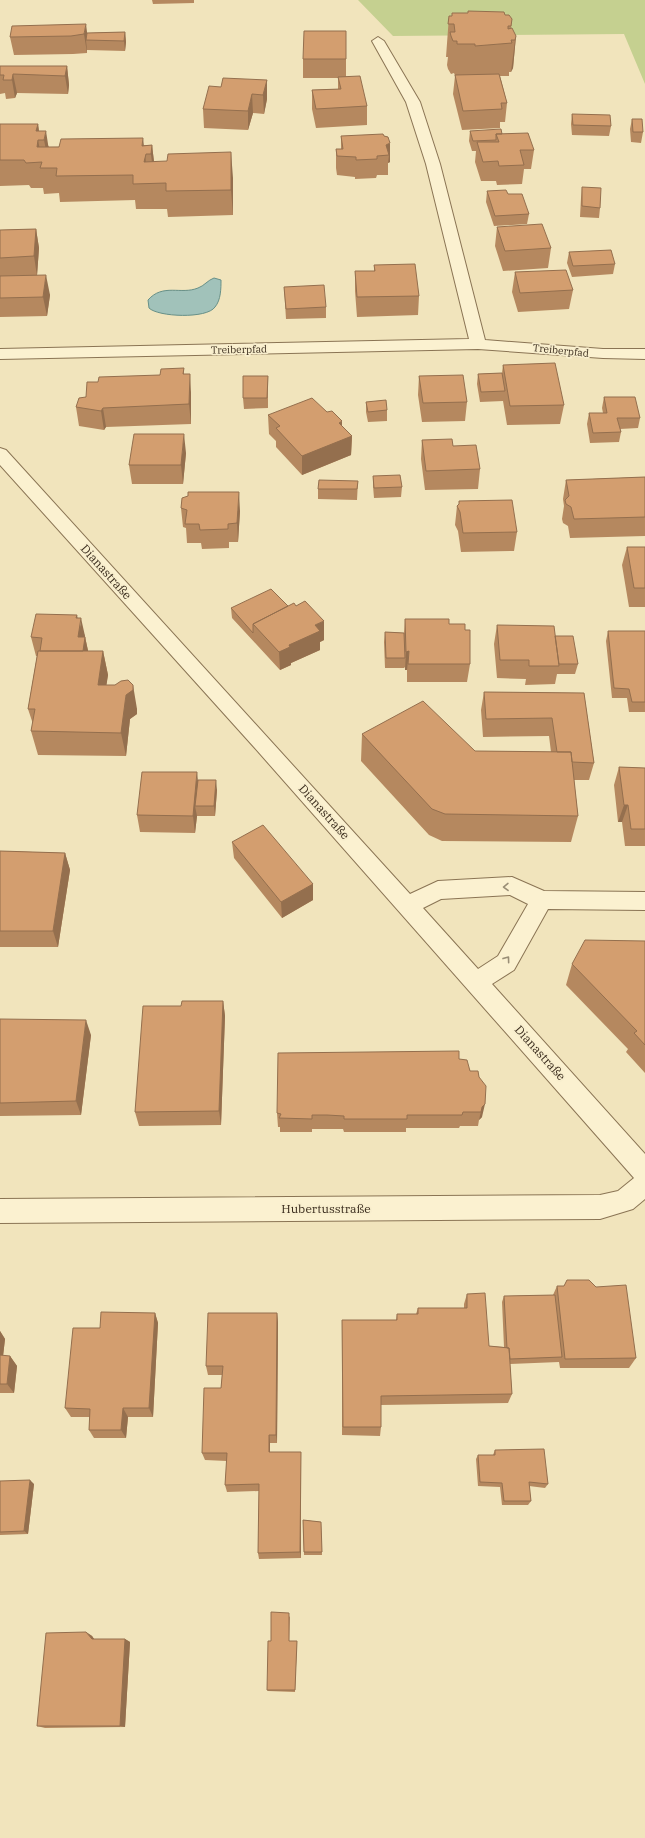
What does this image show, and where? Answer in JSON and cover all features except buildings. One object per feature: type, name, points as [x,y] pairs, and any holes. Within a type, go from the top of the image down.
[{"type":"street","points":[[378,41],[413,102],[433,164],[478,344]]},
{"type":"street","name":"Treiberpfad","points":[[0,354],[478,344],[512,345],[565,352],[609,355],[645,354]]},
{"type":"street","name":"Dianastraße","points":[[0,454],[256,736],[645,1172]]},
{"type":"street","points":[[407,906],[438,890],[512,886],[542,900],[645,901]]},
{"type":"street","points":[[476,982],[506,963],[542,900]]},
{"type":"street","name":"Hubertusstraße","points":[[0,1211],[600,1207],[624,1201],[645,1184]]},
{"type":"green space","points":[[358,0],[645,0],[645,84],[624,34],[393,36]]},
{"type":"water","points":[[214,278],[221,280],[221,290],[217,304],[210,311],[193,315],[172,315],[154,311],[149,308],[148,300],[160,292],[192,290]]}]
